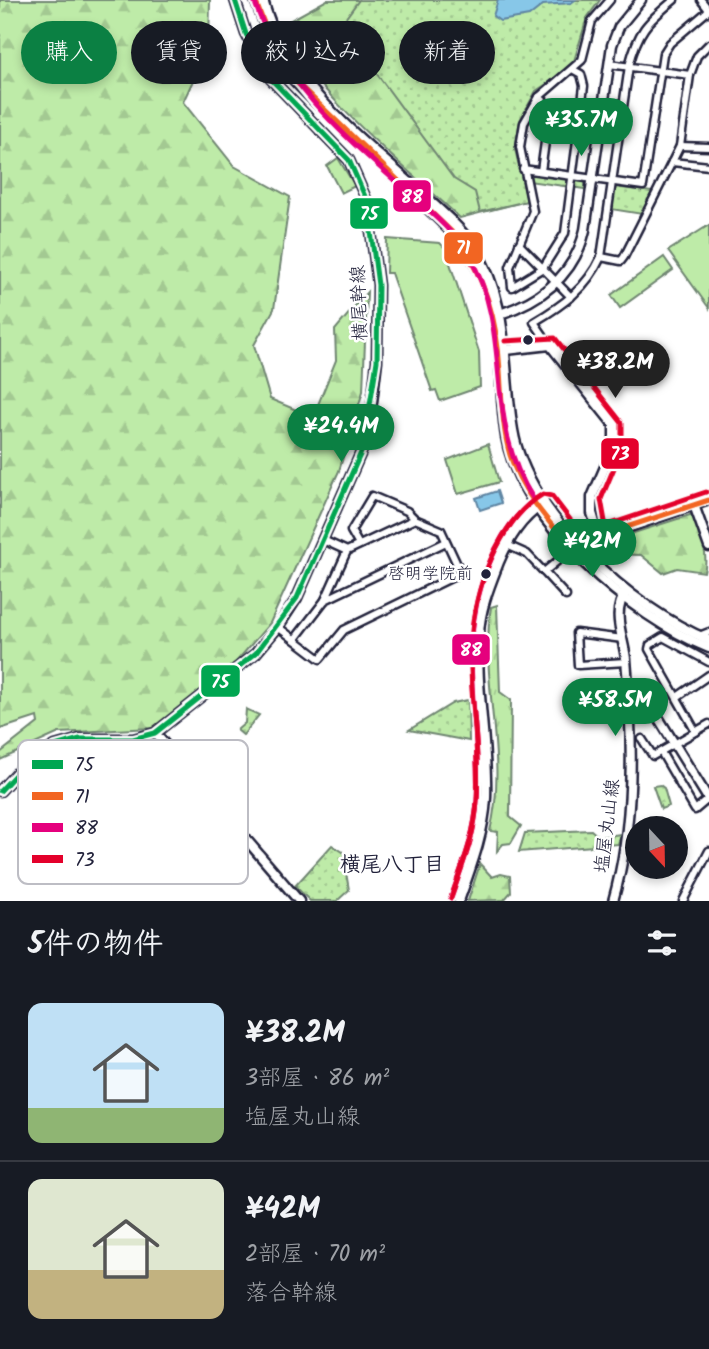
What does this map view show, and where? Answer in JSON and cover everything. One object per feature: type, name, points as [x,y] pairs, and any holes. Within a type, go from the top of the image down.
[{"type":"street","name":"横尾幹線","points":[[80,740],[134,739],[155,733],[244,663],[278,627],[297,598],[354,473],[371,414],[377,360],[377,285],[371,219],[364,189],[349,160],[269,77],[246,34],[235,0]]},
{"type":"street","points":[[255,0],[274,49],[291,77],[455,235],[480,273],[498,315]]},
{"type":"street","points":[[263,0],[284,51],[311,90],[461,230],[487,270],[498,315],[514,438],[542,505],[575,546],[625,593],[672,631],[709,648]]},
{"type":"street","points":[[572,69],[581,74],[584,86],[565,233],[544,268],[512,287],[510,267],[533,211],[523,169],[521,135],[527,116],[539,97],[582,60],[592,21],[610,0]]},
{"type":"street","points":[[498,315],[557,284],[582,244],[608,64],[619,27],[641,0]]},
{"type":"street","points":[[599,536],[592,513],[592,497],[614,446],[616,432],[610,417],[534,322],[571,297],[593,276],[601,257],[629,66],[642,28],[674,0]]},
{"type":"street","points":[[523,169],[643,186],[663,54],[670,43],[709,10],[701,0]]},
{"type":"street","points":[[601,257],[621,261],[624,257],[680,146],[690,75],[697,55],[709,44]]},
{"type":"street","points":[[608,64],[690,75]]},
{"type":"street","points":[[539,97],[550,106],[541,171]]},
{"type":"street","points":[[680,146],[709,147]]},
{"type":"street","points":[[672,162],[709,166]]},
{"type":"street","points":[[519,244],[571,297]]},
{"type":"street","points":[[502,351],[550,345]]},
{"type":"street","points":[[278,627],[320,659],[344,630],[461,572],[441,530],[372,496],[351,531],[359,545]]},
{"type":"street","points":[[544,572],[575,546],[709,500]]},
{"type":"street","points":[[460,901],[481,834],[486,796],[479,632],[486,596],[506,545],[522,522],[542,505]]},
{"type":"street","points":[[694,505],[708,543]]},
{"type":"street","points":[[295,639],[325,600],[347,551],[415,519]]},
{"type":"street","points":[[323,540],[347,551]]},
{"type":"street","points":[[325,600],[446,542]]},
{"type":"street","points":[[506,545],[527,554],[566,596]]},
{"type":"street","points":[[625,593],[709,640]]},
{"type":"street","name":"塩屋丸山線","points":[[613,901],[630,808],[626,662],[617,609],[625,593]]},
{"type":"street","points":[[699,636],[709,632]]},
{"type":"street","points":[[623,639],[576,633],[578,665],[626,662]]},
{"type":"street","points":[[696,732],[649,649],[650,645],[663,637],[709,662]]},
{"type":"street","points":[[677,697],[709,675]]},
{"type":"street","points":[[628,696],[646,699],[709,799],[695,810],[661,752]]},
{"type":"street","points":[[642,739],[653,756],[709,724]]},
{"type":"street","points":[[155,733],[161,740]]},
{"type":"street","name":"横尾幹線","points":[[0,791],[18,772]]},
{"type":"street","points":[[248,842],[299,901]]},
{"type":"street","points":[[683,901],[709,851]]},
{"type":"street","points":[[699,869],[709,874]]},
{"type":"green space","points":[[0,0],[210,0],[210,21],[131,21],[131,84],[191,84],[183,102],[234,166],[290,197],[274,309],[254,345],[270,399],[313,417],[336,360],[335,330],[367,292],[363,391],[339,471],[270,623],[236,662],[152,728],[59,733],[44,740],[18,740],[18,752],[0,760],[0,753],[38,723],[37,717],[0,729]]},
{"type":"green space","points":[[327,0],[496,0],[495,51],[495,21],[399,21],[399,84],[495,84],[495,77],[503,155],[519,203],[460,218],[362,128],[321,84],[385,84],[385,21],[289,21]]},
{"type":"green space","points":[[359,0],[600,0],[587,18],[574,61],[562,74],[536,91],[520,120],[515,149],[527,201],[480,212],[475,192],[454,179],[384,84],[385,21],[345,19]]},
{"type":"green space","points":[[338,158],[355,186],[341,193],[327,166]]},
{"type":"green space","points":[[529,173],[585,181],[585,189],[528,181]]},
{"type":"green space","points":[[615,187],[652,192],[642,214],[611,209]]},
{"type":"green space","points":[[709,225],[709,308],[668,251]]},
{"type":"green space","points":[[387,239],[440,243],[445,248],[479,352],[480,387],[440,401],[436,390],[432,391],[391,273],[386,273]]},
{"type":"green space","points":[[664,257],[673,270],[620,308],[611,295]]},
{"type":"green space","points":[[488,444],[499,482],[458,494],[447,460]]},
{"type":"green space","points":[[693,514],[705,550],[704,572],[677,568],[663,573],[641,555],[610,554],[618,538]]},
{"type":"green space","points":[[497,605],[500,692],[511,700],[510,817],[521,826],[511,843],[503,844],[497,851],[498,832],[490,831],[495,803],[496,747],[488,635],[491,607]]},
{"type":"green space","points":[[468,700],[469,741],[409,730],[453,703]]},
{"type":"green space","points":[[246,709],[259,715],[243,735],[237,730],[245,723]]},
{"type":"green space","points":[[660,785],[664,788],[669,806],[661,809],[653,786]]},
{"type":"green space","points":[[591,830],[599,837],[621,834],[618,844],[519,852],[525,833]]},
{"type":"green space","points":[[332,845],[346,854],[344,861],[349,890],[337,901],[310,901],[295,886]]},
{"type":"green space","points":[[480,864],[492,877],[501,874],[510,876],[511,892],[504,900],[468,901]]},
{"type":"water","points":[[498,0],[575,0],[571,3],[543,5],[529,16],[500,21],[493,16]]},
{"type":"water","points":[[497,491],[501,503],[480,510],[476,498]]},
{"type":"transit line","name":"75","points":[[76,740],[133,739],[155,733],[256,653],[297,598],[363,448],[377,361],[378,285],[367,201],[349,160],[269,77],[246,34],[235,0]]},
{"type":"transit line","name":"71","points":[[255,0],[274,49],[291,77],[455,235],[465,251],[482,283],[496,333],[504,424],[510,455],[528,493],[572,549]]},
{"type":"transit line","name":"88","points":[[255,3],[281,58],[316,105],[335,126],[447,228],[469,256],[483,286],[491,316],[508,439],[518,470],[534,500],[519,514],[502,537],[489,564],[479,595],[471,653],[478,770],[476,814],[464,862],[451,898]]},
{"type":"transit line","name":"73","points":[[505,341],[555,338],[622,423],[622,449],[601,499],[607,533]]},
{"type":"transit line","name":"73","points":[[581,534],[706,492]]},
{"type":"transit line","name":"73","points":[[451,898],[476,814],[477,768],[471,651],[479,591],[491,559],[512,522],[543,494],[552,496],[585,539]]},
{"type":"transit line","name":"71","points":[[572,549],[584,541],[709,500]]},
{"type":"transit line","name":"75","points":[[0,791],[18,772]]},
{"type":"place","name":"啓明学院前","points":[[486,574]]},
{"type":"district","name":"横尾八丁目","points":[[392,865]]}]
